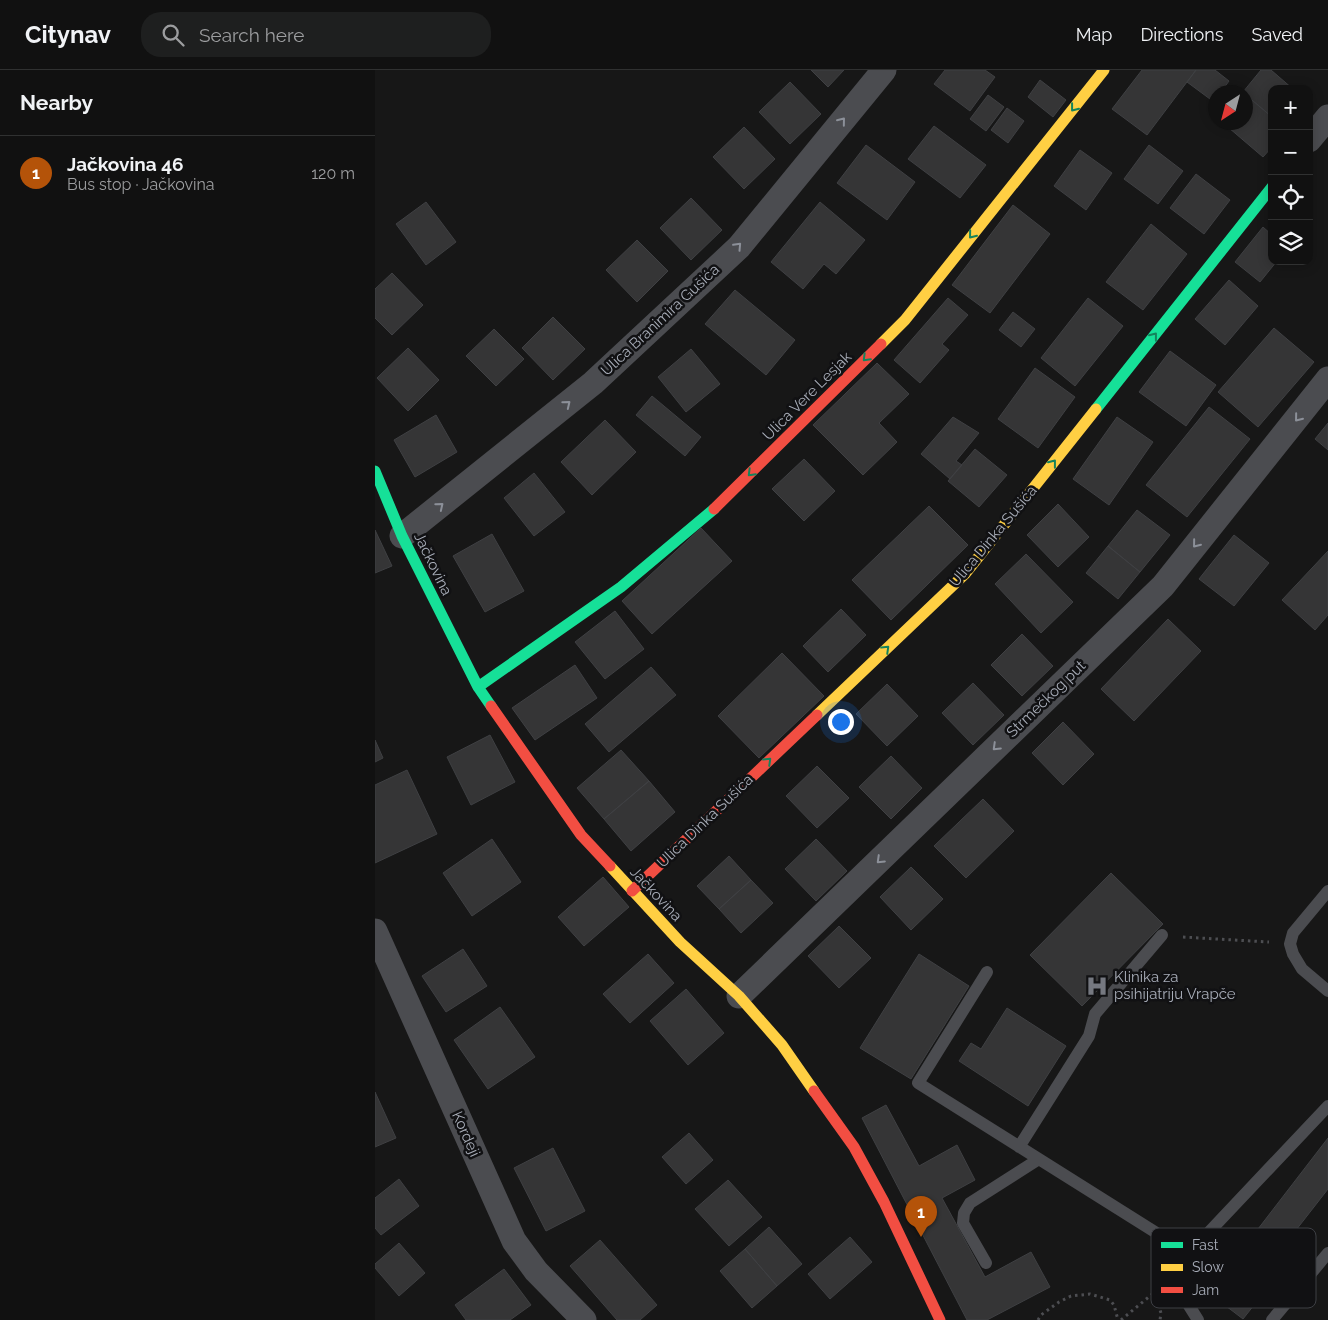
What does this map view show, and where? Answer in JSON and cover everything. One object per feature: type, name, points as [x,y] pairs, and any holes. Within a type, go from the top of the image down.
[{"type":"street","name":"Ulica Branimira Gušića","points":[[402,536],[593,383],[739,247],[884,70]]},
{"type":"street","name":"Ulica Vere Lesjak","points":[[478,687],[621,587],[716,508],[905,320],[1104,70]]},
{"type":"street","points":[[1313,135],[1328,116]]},
{"type":"street","name":"Ulica Dinka Sušića","points":[[632,891],[965,574],[1268,192]]},
{"type":"street","name":"Strmečkog put","points":[[739,996],[1163,586],[1328,380]]},
{"type":"street","name":"Jačkovina","points":[[375,471],[402,536],[478,687],[581,835],[680,942],[739,996],[782,1045],[854,1147],[884,1202],[940,1320]]},
{"type":"street","name":"Kordeji","points":[[375,931],[514,1241],[536,1271],[584,1320]]},
{"type":"lane","points":[[1328,891],[1293,933],[1291,944],[1293,954],[1302,968],[1328,992]]},
{"type":"lane","points":[[1019,1147],[1089,1036],[1095,1014],[1162,935]]},
{"type":"lane","points":[[987,972],[918,1083],[1151,1229]]},
{"type":"lane","points":[[1213,1228],[1328,1106]]},
{"type":"lane","points":[[987,1264],[963,1223],[963,1213],[970,1203],[1039,1159]]},
{"type":"lane","points":[[1316,1267],[1328,1253]]},
{"type":"lane","points":[[1190,1308],[1198,1320]]},
{"type":"lane","points":[[1272,1320],[1282,1308]]},
{"type":"path","points":[[1162,935],[1291,944]]},
{"type":"path","points":[[1038,1320],[1041,1315],[1053,1306],[1071,1296],[1090,1294],[1110,1300],[1120,1320],[1149,1296]]},
{"type":"building","points":[[811,70],[844,70],[828,87]]},
{"type":"building","points":[[945,70],[985,70],[995,77],[970,111],[934,84]]},
{"type":"building","points":[[1142,70],[1196,70],[1147,135],[1112,109]]},
{"type":"building","points":[[1196,70],[1215,70],[1229,81],[1226,85],[1208,85],[1208,98],[1187,82]]},
{"type":"building","points":[[1261,70],[1271,70],[1288,85],[1268,85],[1268,114],[1253,101],[1253,85],[1249,85]]},
{"type":"building","points":[[1040,80],[1066,100],[1053,117],[1028,97]]},
{"type":"building","points":[[790,82],[821,114],[790,144],[759,112]]},
{"type":"building","points":[[988,95],[1004,107],[986,131],[970,119]]},
{"type":"building","points":[[1253,101],[1268,114],[1268,151],[1263,157],[1231,130],[1253,130]]},
{"type":"building","points":[[1007,108],[1024,121],[1008,143],[991,130]]},
{"type":"building","points":[[934,126],[986,165],[960,198],[908,159]]},
{"type":"building","points":[[744,127],[775,159],[744,189],[713,157]]},
{"type":"building","points":[[866,145],[915,182],[887,220],[837,183]]},
{"type":"building","points":[[1149,145],[1183,171],[1158,204],[1124,179]]},
{"type":"building","points":[[1080,150],[1112,173],[1086,210],[1054,186]]},
{"type":"building","points":[[1196,174],[1230,200],[1204,234],[1170,208]]},
{"type":"building","points":[[691,198],[722,230],[691,260],[660,228]]},
{"type":"building","points":[[426,202],[456,242],[426,265],[396,224]]},
{"type":"building","points":[[820,202],[865,240],[836,274],[824,264],[803,289],[771,262]]},
{"type":"building","points":[[1013,205],[1050,234],[990,313],[952,285]]},
{"type":"building","points":[[1151,224],[1187,254],[1143,310],[1106,282]]},
{"type":"building","points":[[1263,227],[1268,231],[1268,265],[1274,265],[1260,282],[1235,262]]},
{"type":"building","points":[[637,240],[668,271],[637,302],[606,270]]},
{"type":"building","points":[[392,273],[423,305],[392,335],[375,318],[375,289]]},
{"type":"building","points":[[1229,280],[1258,306],[1225,345],[1195,319]]},
{"type":"building","points":[[735,290],[795,340],[766,375],[705,324]]},
{"type":"building","points":[[948,298],[968,315],[942,344],[949,350],[920,383],[894,360]]},
{"type":"building","points":[[1088,298],[1123,326],[1075,386],[1041,358]]},
{"type":"building","points":[[1013,312],[1035,329],[1021,347],[999,330]]},
{"type":"building","points":[[553,317],[585,349],[553,380],[522,348]]},
{"type":"building","points":[[1274,328],[1314,362],[1258,427],[1218,392]]},
{"type":"building","points":[[494,329],[524,359],[496,386],[466,356]]},
{"type":"building","points":[[408,348],[439,380],[408,411],[377,378]]},
{"type":"building","points":[[691,349],[720,384],[686,412],[658,377]]},
{"type":"building","points":[[1170,351],[1216,385],[1186,426],[1139,392]]},
{"type":"building","points":[[877,363],[909,394],[879,423],[897,442],[863,475],[813,425]]},
{"type":"building","points":[[1035,368],[1075,397],[1038,448],[998,419]]},
{"type":"building","points":[[652,396],[701,437],[685,456],[636,415]]},
{"type":"building","points":[[1209,407],[1250,439],[1187,517],[1146,485]]},
{"type":"building","points":[[436,415],[457,452],[415,477],[394,440]]},
{"type":"building","points":[[953,417],[979,433],[956,461],[962,465],[950,479],[921,454]]},
{"type":"building","points":[[1117,417],[1153,442],[1109,505],[1073,479]]},
{"type":"building","points":[[605,420],[636,452],[592,495],[561,462]]},
{"type":"building","points":[[1328,423],[1328,450],[1315,439]]},
{"type":"building","points":[[975,449],[1007,475],[979,507],[948,481]]},
{"type":"building","points":[[804,459],[835,491],[804,521],[772,489]]},
{"type":"building","points":[[534,473],[565,512],[534,536],[504,498]]},
{"type":"building","points":[[1058,504],[1089,537],[1058,567],[1027,535]]},
{"type":"building","points":[[929,506],[968,545],[891,620],[852,580]]},
{"type":"building","points":[[1137,510],[1170,535],[1140,572],[1108,546]]},
{"type":"building","points":[[701,528],[732,561],[652,634],[622,601]]},
{"type":"building","points":[[375,530],[392,566],[375,573]]},
{"type":"building","points":[[492,534],[524,591],[485,612],[453,556]]},
{"type":"building","points":[[1234,535],[1269,563],[1234,606],[1199,579]]},
{"type":"building","points":[[1108,546],[1140,572],[1118,599],[1086,573]]},
{"type":"building","points":[[1328,551],[1328,615],[1315,630],[1282,600]]},
{"type":"building","points":[[1026,554],[1073,602],[1041,633],[995,584]]},
{"type":"building","points":[[841,609],[866,635],[828,672],[803,646]]},
{"type":"building","points":[[615,611],[644,649],[605,679],[575,642]]},
{"type":"building","points":[[1168,619],[1201,651],[1134,721],[1101,689]]},
{"type":"building","points":[[1022,634],[1053,666],[1022,696],[991,665]]},
{"type":"building","points":[[782,653],[824,696],[759,758],[718,716]]},
{"type":"building","points":[[575,665],[597,698],[535,740],[512,708]]},
{"type":"building","points":[[651,667],[676,695],[609,752],[585,724]]},
{"type":"building","points":[[973,683],[1004,715],[973,745],[942,713]]},
{"type":"building","points":[[887,684],[918,716],[887,746],[856,714]]},
{"type":"building","points":[[1063,722],[1094,754],[1063,785],[1032,753]]},
{"type":"building","points":[[490,735],[515,782],[471,805],[447,757]]},
{"type":"building","points":[[375,740],[383,758],[375,762]]},
{"type":"building","points":[[621,750],[649,781],[604,819],[577,788]]},
{"type":"building","points":[[891,756],[922,788],[891,819],[859,787]]},
{"type":"building","points":[[817,766],[849,798],[817,828],[786,796]]},
{"type":"building","points":[[407,770],[437,834],[375,863],[375,785]]},
{"type":"building","points":[[649,781],[675,812],[631,851],[604,819]]},
{"type":"building","points":[[983,799],[1014,831],[966,878],[934,846]]},
{"type":"building","points":[[492,839],[521,882],[472,916],[443,873]]},
{"type":"building","points":[[816,839],[847,871],[816,901],[785,869]]},
{"type":"building","points":[[729,856],[751,880],[719,909],[697,886]]},
{"type":"building","points":[[911,867],[943,899],[911,930],[880,897]]},
{"type":"building","points":[[1111,873],[1163,924],[1082,1006],[1030,955]]},
{"type":"building","points":[[603,877],[629,907],[584,946],[558,917]]},
{"type":"building","points":[[751,880],[773,903],[741,933],[719,909]]},
{"type":"building","points":[[839,926],[871,958],[839,988],[808,956]]},
{"type":"building","points":[[463,949],[487,986],[446,1012],[422,976]]},
{"type":"building","points":[[648,954],[674,983],[630,1023],[603,994]]},
{"type":"building","points":[[919,954],[969,986],[911,1079],[860,1048]]},
{"type":"building","points":[[686,989],[724,1033],[688,1065],[650,1021]]},
{"type":"building","points":[[500,1007],[535,1057],[488,1089],[454,1040]]},
{"type":"building","points":[[1007,1008],[1066,1046],[1028,1106],[959,1061],[971,1043],[981,1049]]},
{"type":"building","points":[[375,1092],[396,1138],[375,1147]]},
{"type":"building","points":[[886,1105],[919,1166],[957,1145],[975,1180],[942,1198],[985,1277],[1031,1252],[1050,1287],[987,1320],[967,1320],[862,1118]]},
{"type":"building","points":[[689,1133],[713,1160],[686,1184],[662,1157]]},
{"type":"building","points":[[1328,1138],[1328,1189],[1298,1228],[1259,1228]]},
{"type":"building","points":[[553,1148],[585,1211],[546,1231],[514,1168]]},
{"type":"building","points":[[399,1179],[419,1206],[381,1235],[375,1228],[375,1198]]},
{"type":"building","points":[[728,1180],[762,1217],[729,1246],[695,1209]]},
{"type":"building","points":[[769,1227],[802,1264],[777,1286],[745,1249]]},
{"type":"building","points":[[850,1237],[872,1262],[830,1299],[808,1274]]},
{"type":"building","points":[[600,1240],[657,1305],[640,1320],[617,1320],[570,1266]]},
{"type":"building","points":[[399,1243],[425,1273],[399,1296],[375,1268],[375,1264]]},
{"type":"building","points":[[745,1249],[777,1286],[752,1308],[720,1271]]},
{"type":"building","points":[[504,1269],[531,1305],[510,1320],[466,1320],[455,1305]]},
{"type":"building","points":[[1229,1308],[1252,1308],[1243,1319]]},
{"type":"traffic: fast","points":[[1096,409],[1268,192]]},
{"type":"traffic: fast","points":[[375,471],[402,536],[478,687],[491,706]]},
{"type":"traffic: fast","points":[[478,687],[621,587],[714,509]]},
{"type":"traffic: slow","points":[[881,344],[905,320],[1104,70]]},
{"type":"traffic: slow","points":[[817,715],[965,574],[1096,409]]},
{"type":"traffic: slow","points":[[610,866],[680,942],[739,996],[782,1045],[814,1091]]},
{"type":"traffic: jam","points":[[714,509],[881,344]]},
{"type":"traffic: jam","points":[[491,706],[581,835],[610,866]]},
{"type":"traffic: jam","points":[[632,891],[817,715]]},
{"type":"traffic: jam","points":[[814,1091],[854,1147],[884,1202],[940,1320]]},
{"type":"place","name":"Klinika za psihijatriju Vrapče","points":[[1097,986]]},
{"type":"place","name":"Jačkovina 46","points":[[921,1237]]}]
